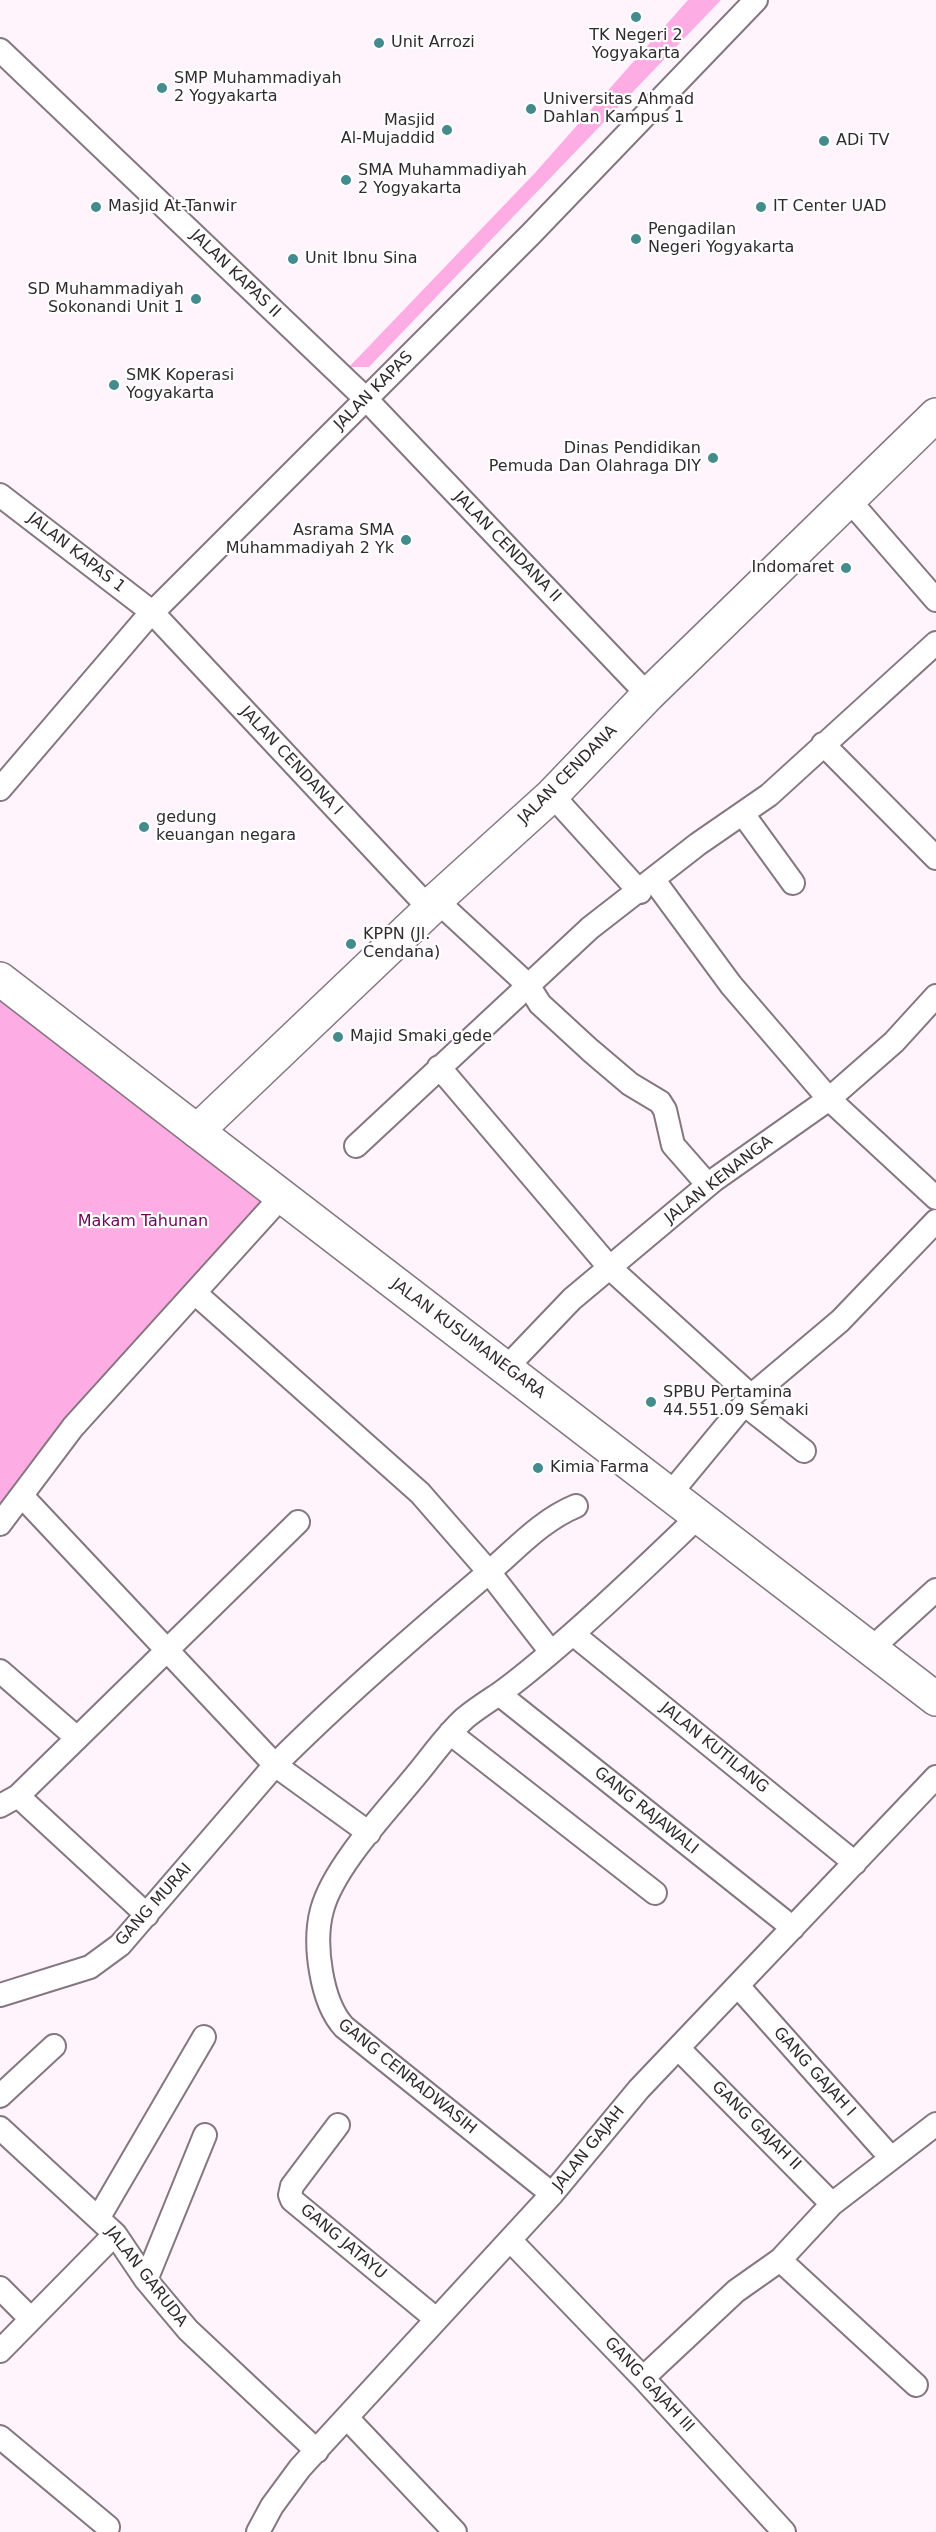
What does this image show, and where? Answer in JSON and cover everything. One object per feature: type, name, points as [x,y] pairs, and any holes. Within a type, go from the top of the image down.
[{"type":"main road","name":"JALAN CENDANA","points":[[197,1131],[433,905],[552,795],[648,695],[936,415]]},
{"type":"main road","name":"JALAN KUSUMANEGARA","points":[[0,979],[936,1699]]},
{"type":"street","name":"JALAN KAPAS","points":[[0,789],[152,612],[539,225],[756,0]]},
{"type":"street","name":"JALAN KAPAS II","points":[[0,50],[366,399]]},
{"type":"street","name":"JALAN CENDANA II","points":[[366,399],[648,695]]},
{"type":"street","name":"JALAN KAPAS 1","points":[[0,495],[152,612]]},
{"type":"street","points":[[849,500],[936,600]]},
{"type":"street","name":"JALAN CENDANA I","points":[[152,612],[433,905],[528,985],[540,1004],[590,1050],[630,1084],[660,1102],[665,1110],[673,1145],[708,1185]]},
{"type":"street","points":[[356,1146],[591,928],[769,795],[936,644]]},
{"type":"street","points":[[823,744],[936,858]]},
{"type":"street","points":[[552,795],[647,885],[829,1099],[936,1198]]},
{"type":"street","points":[[743,814],[793,883]]},
{"type":"street","name":"JALAN KENANGA","points":[[506,1368],[572,1299],[708,1185],[829,1099],[894,1042],[936,996]]},
{"type":"street","points":[[440,1067],[610,1268],[804,1451]]},
{"type":"street","points":[[0,1524],[73,1427],[282,1197]]},
{"type":"street","points":[[670,1494],[748,1400],[840,1321],[936,1221]]},
{"type":"street","points":[[195,1293],[400,1473],[489,1572],[551,1652]]},
{"type":"street","points":[[22,1496],[71,1551],[167,1648],[275,1765],[369,1833]]},
{"type":"street","name":"GANG MURAI","points":[[0,1995],[90,1967],[120,1945],[275,1765],[412,1637],[542,1526],[576,1506]]},
{"type":"street","name":"GANG CENRADWASIH","points":[[552,2194],[344,2027],[329,2007],[319,1932],[322,1910],[335,1882],[369,1833],[450,1733],[480,1706],[499,1694],[573,1634],[699,1516]]},
{"type":"street","points":[[147,1915],[9,1801],[298,1522]]},
{"type":"street","points":[[871,1649],[936,1590]]},
{"type":"street","name":"JALAN KUTILANG","points":[[573,1634],[855,1863]]},
{"type":"street","points":[[0,1671],[76,1738]]},
{"type":"street","name":"GANG RAJAWALI","points":[[499,1694],[793,1928]]},
{"type":"street","points":[[450,1733],[655,1893]]},
{"type":"street","name":"JALAN GAJAH","points":[[258,2532],[272,2506],[317,2451],[552,2194],[625,2105],[936,1777]]},
{"type":"street","name":"GANG GAJAH I","points":[[738,1986],[891,2158]]},
{"type":"street","points":[[99,2217],[204,2037]]},
{"type":"street","points":[[0,2096],[54,2046]]},
{"type":"street","name":"GANG GAJAH II","points":[[679,2049],[832,2204]]},
{"type":"street","points":[[643,2378],[736,2291],[780,2260],[832,2204],[936,2124]]},
{"type":"street","name":"GANG JATAYU","points":[[338,2125],[292,2186],[292,2200],[436,2319]]},
{"type":"street","name":"JALAN GARUDA","points":[[0,2128],[116,2234],[146,2280],[188,2330],[317,2451]]},
{"type":"street","points":[[146,2280],[205,2135]]},
{"type":"street","points":[[0,2351],[30,2318],[116,2234]]},
{"type":"street","name":"GANG GAJAH III","points":[[510,2240],[643,2378],[784,2532]]},
{"type":"street","points":[[780,2260],[916,2385]]},
{"type":"street","points":[[0,2288],[30,2318]]},
{"type":"street","points":[[348,2419],[455,2532]]},
{"type":"street","points":[[0,2437],[108,2530]]},
{"type":"green space","points":[[688,0],[721,0],[369,367],[349,367],[534,174]]},
{"type":"green space","name":"Makam Tahunan","points":[[0,1001],[271,1206],[0,1532]]},
{"type":"place","name":"TK Negeri 2 Yogyakarta","points":[[636,17]]},
{"type":"place","name":"Unit Arrozi","points":[[379,43]]},
{"type":"place","name":"SMP Muhammadiyah 2 Yogyakarta","points":[[162,88]]},
{"type":"place","name":"Universitas Ahmad Dahlan Kampus 1","points":[[531,109]]},
{"type":"place","name":"Masjid Al-Mujaddid","points":[[447,130]]},
{"type":"place","name":"ADi TV","points":[[824,141]]},
{"type":"place","name":"SMA Muhammadiyah 2 Yogyakarta","points":[[346,180]]},
{"type":"place","name":"Masjid At-Tanwir","points":[[96,207]]},
{"type":"place","name":"IT Center UAD","points":[[761,207]]},
{"type":"place","name":"Pengadilan Negeri Yogyakarta","points":[[636,239]]},
{"type":"place","name":"Unit Ibnu Sina","points":[[293,259]]},
{"type":"place","name":"SD Muhammadiyah Sokonandi Unit 1","points":[[196,299]]},
{"type":"place","name":"SMK Koperasi Yogyakarta","points":[[114,385]]},
{"type":"place","name":"Dinas Pendidikan Pemuda Dan Olahraga DIY","points":[[713,458]]},
{"type":"place","name":"Asrama SMA Muhammadiyah 2 Yk","points":[[406,540]]},
{"type":"place","name":"Indomaret","points":[[846,568]]},
{"type":"place","name":"gedung keuangan negara","points":[[144,827]]},
{"type":"place","name":"KPPN (Jl. Cendana)","points":[[351,944]]},
{"type":"place","name":"Majid Smaki gede","points":[[338,1037]]},
{"type":"place","name":"SPBU Pertamina 44.551.09 Semaki","points":[[651,1402]]},
{"type":"place","name":"Kimia Farma","points":[[538,1468]]}]
